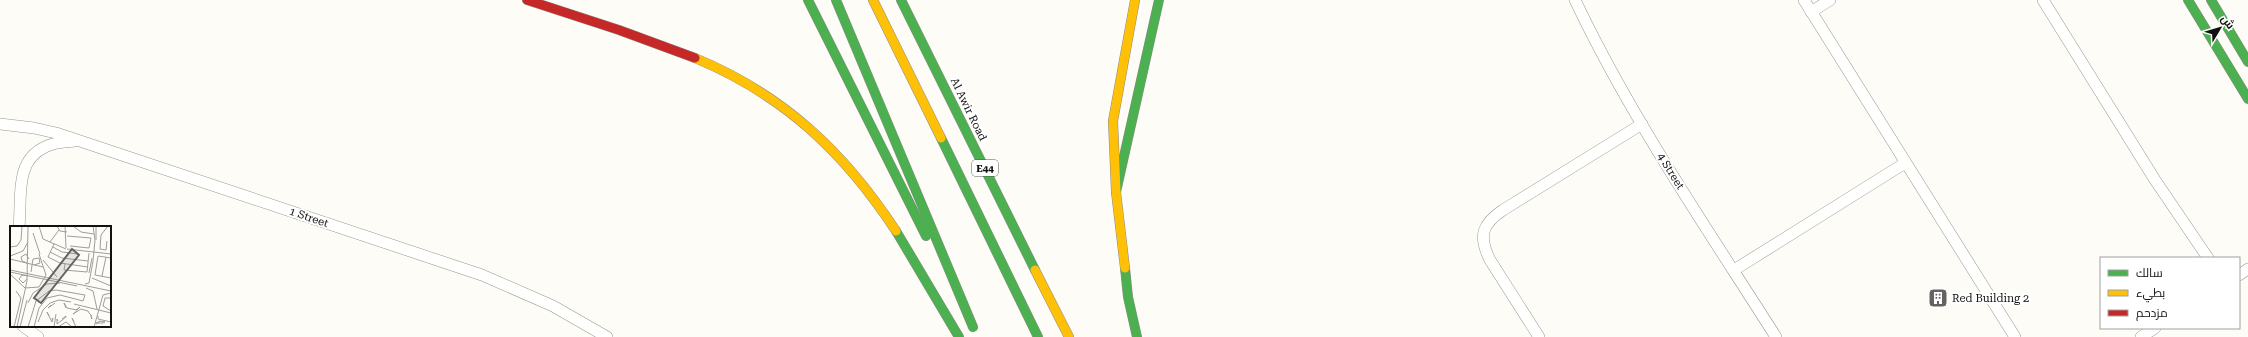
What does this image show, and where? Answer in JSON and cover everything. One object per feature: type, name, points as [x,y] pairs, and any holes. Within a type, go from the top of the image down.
[{"type":"main road","points":[[528,0],[696,57],[754,86],[809,126],[834,149],[876,200],[959,337]]},
{"type":"main road","points":[[808,0],[864,114],[979,337]]},
{"type":"main road","points":[[836,0],[974,327]]},
{"type":"main road","name":"E44","points":[[873,0],[1038,337]]},
{"type":"main road","name":"Al Awir Road","points":[[901,0],[1069,337]]},
{"type":"main road","points":[[1135,0],[1113,121],[1116,192],[1128,297],[1137,337]]},
{"type":"main road","points":[[1116,192],[1159,0]]},
{"type":"main road","points":[[2188,0],[2248,99]]},
{"type":"main road","points":[[2211,0],[2248,62]]},
{"type":"street","name":"4 Street","points":[[1575,0],[1592,35],[1642,124],[1776,337]]},
{"type":"street","points":[[1804,0],[2015,337]]},
{"type":"street","points":[[1811,12],[1830,0]]},
{"type":"street","points":[[2043,0],[2155,180],[2207,257]]},
{"type":"street","name":"1 Street","points":[[0,124],[34,128],[78,140],[482,275],[580,319],[608,337]]},
{"type":"street","points":[[1539,337],[1490,260],[1483,246],[1483,231],[1491,218],[1642,124]]},
{"type":"street","points":[[20,226],[21,180],[29,161],[45,147],[78,140]]},
{"type":"street","points":[[1734,270],[1905,162]]},
{"type":"street","points":[[24,327],[38,337]]},
{"type":"street","points":[[2141,337],[2153,329]]},
{"type":"traffic: fast","points":[[808,0],[926,236]]},
{"type":"traffic: fast","points":[[836,0],[973,327]]},
{"type":"traffic: fast","points":[[901,0],[1035,270]]},
{"type":"traffic: fast","points":[[1116,192],[1159,0]]},
{"type":"traffic: fast","points":[[2188,0],[2248,99]]},
{"type":"traffic: fast","points":[[2211,0],[2248,62]]},
{"type":"traffic: fast","points":[[941,138],[1038,337]]},
{"type":"traffic: fast","points":[[896,231],[959,337]]},
{"type":"traffic: fast","points":[[1125,268],[1128,297],[1137,337]]},
{"type":"traffic: slow","points":[[873,0],[941,138]]},
{"type":"traffic: slow","points":[[1125,268],[1116,192],[1113,121],[1135,0]]},
{"type":"traffic: slow","points":[[695,58],[727,73],[757,90],[784,108],[809,129],[833,151],[855,176],[876,202],[896,231]]},
{"type":"traffic: slow","points":[[1035,270],[1069,337]]},
{"type":"traffic: jam","points":[[527,0],[619,30],[695,58]]},
{"type":"place","name":"Red Building 2","points":[[1938,298]]}]
